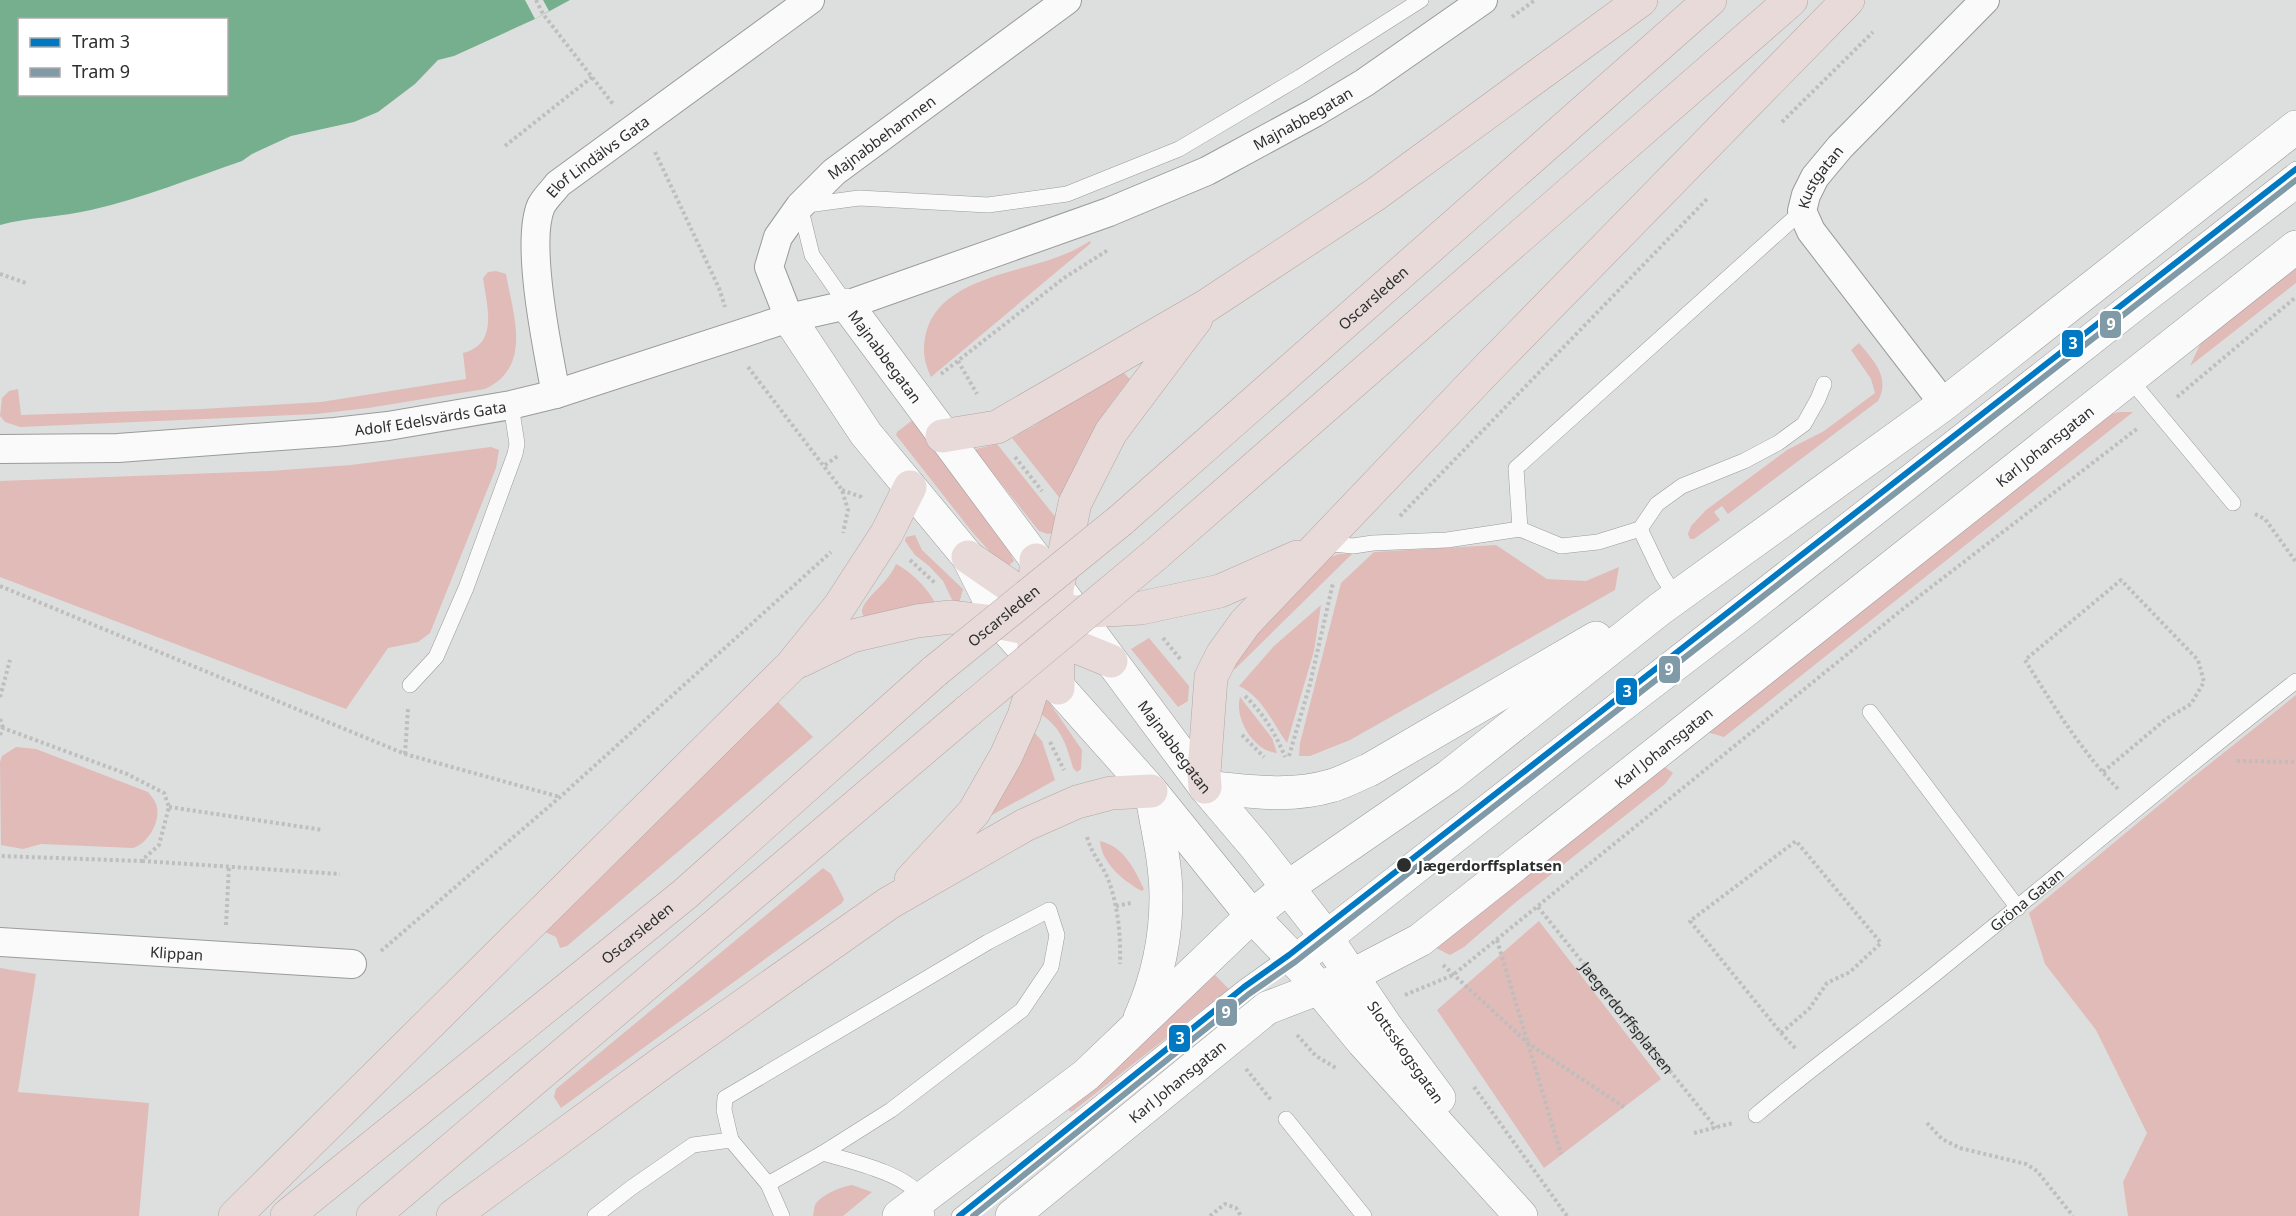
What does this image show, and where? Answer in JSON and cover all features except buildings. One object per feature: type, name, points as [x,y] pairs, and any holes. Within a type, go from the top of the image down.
[{"type":"highway","points":[[942,436],[997,427],[1206,306],[1376,194],[1641,0]]},
{"type":"highway","name":"Oscarsleden","points":[[287,1216],[685,894],[935,671],[1121,520],[1710,0]]},
{"type":"highway","points":[[372,1216],[1155,555],[1791,0]]},
{"type":"highway","points":[[1205,788],[1204,773],[1211,677],[1222,655],[1245,623],[1487,369],[1848,0]]},
{"type":"highway","points":[[889,903],[974,812],[1006,756],[1024,716],[1031,693],[1075,503],[1111,432],[1206,306]]},
{"type":"highway","points":[[235,1216],[791,666],[839,607],[887,533],[910,487]]},
{"type":"highway","points":[[968,557],[1049,620],[1141,608],[1220,591],[1289,561],[1322,543]]},
{"type":"highway","points":[[1036,560],[1049,620]]},
{"type":"highway","points":[[791,666],[852,636],[917,621],[950,617],[1001,623]]},
{"type":"highway","points":[[453,1216],[666,1060],[889,903],[1025,825],[1077,802],[1111,794],[1151,791]]},
{"type":"street","name":"Elof Lindälvs Gata","points":[[556,394],[536,268],[535,234],[541,206],[558,184],[633,127],[810,0]]},
{"type":"street","name":"Majnabbehamnen","points":[[789,318],[769,267],[778,237],[800,206],[834,172],[1066,0]]},
{"type":"street","name":"Majnabbegatan","points":[[1036,560],[847,305],[1109,212],[1207,171],[1364,83],[1483,0]]},
{"type":"street","name":"Kustgatan","points":[[1944,404],[1811,231],[1802,211],[1806,195],[1815,177],[1840,147],[1985,0]]},
{"type":"street","points":[[916,1210],[1086,1075],[1252,916],[1288,887],[1449,776],[1668,603],[1944,404],[2296,127]]},
{"type":"street","name":"Karl Johansgatan","points":[[1012,1216],[1293,980],[1353,975],[1420,940],[2296,248]]},
{"type":"street","name":"Adolf Edelsvärds Gata","points":[[0,449],[118,448],[388,426],[511,405],[556,394],[789,318],[847,305]]},
{"type":"street","name":"Majnabbegatan","points":[[789,318],[866,434],[968,557],[1001,623],[1049,620],[1111,661],[1205,788],[1288,887]]},
{"type":"street","points":[[1205,788],[1292,792],[1332,786],[1369,770],[1596,638],[1668,603]]},
{"type":"street","name":"Majnabbegatan","points":[[1049,620],[1058,688],[1151,791],[1252,916]]},
{"type":"street","points":[[1137,1025],[1154,986],[1160,957],[1166,898],[1151,791]]},
{"type":"street","name":"Slottsskogsgatan","points":[[1288,887],[1326,937],[1385,1025],[1523,1216]]},
{"type":"street","name":"Slottsskogsgatan","points":[[1252,916],[1293,980],[1363,1042],[1523,1216]]},
{"type":"street","name":"Klippan","points":[[0,942],[224,957],[364,960]]},
{"type":"lane","points":[[847,305],[812,255],[800,206],[859,198],[988,205],[1067,194],[1179,149],[1300,77],[1421,0]]},
{"type":"lane","points":[[959,1216],[1235,994],[1293,980],[1326,937],[2296,169]]},
{"type":"lane","points":[[1326,937],[1744,623],[2139,312],[2296,192]]},
{"type":"lane","points":[[1520,529],[1516,468],[1802,211]]},
{"type":"lane","points":[[2129,378],[2233,503]]},
{"type":"lane","points":[[1322,543],[1353,546],[1447,540],[1520,529],[1561,546],[1598,542],[1640,529],[1657,504],[1682,486],[1744,461],[1778,444],[1804,424],[1824,384]]},
{"type":"lane","points":[[410,685],[436,657],[466,588],[515,454],[517,444],[511,405]]},
{"type":"lane","points":[[1640,529],[1662,575],[1668,603]]},
{"type":"lane","name":"Gröna Gatan","points":[[1756,1115],[1813,1067],[1917,989],[2018,908],[2138,810],[2194,760],[2296,681]]},
{"type":"lane","points":[[1870,712],[2018,908]]},
{"type":"lane","points":[[768,1184],[891,1110],[1022,1010],[1051,967],[1057,935],[1049,910],[988,942],[725,1098],[724,1110],[731,1140],[768,1184],[782,1216]]},
{"type":"lane","points":[[1286,1119],[1364,1216]]},
{"type":"lane","points":[[595,1216],[693,1145],[731,1140]]},
{"type":"lane","points":[[823,1153],[878,1170],[907,1184],[916,1210]]},
{"type":"path","points":[[536,0],[543,14],[655,153],[719,288],[748,368],[842,490],[848,510],[840,539]]},
{"type":"path","points":[[1506,21],[1535,0]]},
{"type":"path","points":[[1781,123],[1873,32]]},
{"type":"path","points":[[504,146],[592,76]]},
{"type":"path","points":[[1373,543],[1714,191]]},
{"type":"path","points":[[915,396],[1064,278],[1109,249]]},
{"type":"path","points":[[0,274],[26,283]]},
{"type":"path","points":[[1414,1004],[1407,994],[1453,975],[1904,608],[2158,413],[2296,297]]},
{"type":"path","points":[[825,465],[866,434]]},
{"type":"path","points":[[2233,503],[2265,519],[2296,562]]},
{"type":"path","points":[[364,960],[560,797],[836,547]]},
{"type":"path","points":[[2103,772],[2166,718],[2191,705],[2204,682],[2198,660],[2121,580],[2025,660],[2068,728],[2103,772],[2138,810]]},
{"type":"path","points":[[1238,689],[1255,705],[1269,725],[1287,763],[1310,684],[1333,581]]},
{"type":"path","points":[[0,586],[405,754],[560,797]]},
{"type":"path","points":[[0,697],[10,660]]},
{"type":"path","points":[[405,754],[410,685]]},
{"type":"path","points":[[0,719],[3,728],[0,735]]},
{"type":"path","points":[[3,728],[127,774],[164,793],[170,807],[159,845],[141,861]]},
{"type":"path","points":[[2194,760],[2296,762]]},
{"type":"path","points":[[170,807],[323,830]]},
{"type":"path","points":[[1781,1033],[1809,1009],[1827,983],[1850,972],[1881,943],[1796,841],[1690,921],[1781,1033],[1813,1067]]},
{"type":"path","points":[[0,856],[141,861],[340,874]]},
{"type":"path","points":[[224,957],[229,866]]},
{"type":"path","name":"Jaegerdorffsplatsen","points":[[1538,907],[1716,1128]]},
{"type":"path","points":[[1497,940],[1561,1154]]},
{"type":"path","points":[[1453,975],[1529,1044],[1624,1107]]},
{"type":"path","points":[[1244,1066],[1286,1119]]},
{"type":"path","points":[[1469,1080],[1568,1216]]},
{"type":"path","points":[[1694,1133],[1756,1115]]},
{"type":"path","points":[[1927,1123],[1942,1139],[1960,1148],[2026,1164],[2037,1171],[2073,1216]]},
{"type":"path","points":[[1210,1216],[1225,1204],[1236,1208],[1241,1216]]},
{"type":"shaded area","points":[[0,0],[570,0],[535,19],[454,56],[438,60],[415,84],[378,112],[354,122],[291,136],[242,161],[130,200],[80,212],[0,225]]},
{"type":"shaded area","points":[[1090,241],[1091,243],[931,377],[924,356],[926,333],[934,315],[947,300],[984,280],[1047,261]]},
{"type":"shaded area","points":[[2296,259],[2296,283],[2190,366],[2204,336]]},
{"type":"shaded area","points":[[496,271],[506,274],[515,323],[515,354],[510,368],[500,379],[485,389],[316,414],[20,427],[5,422],[0,416],[2,398],[9,391],[18,389],[21,415],[202,409],[321,402],[466,379],[463,353],[482,341],[488,323],[483,278],[488,272]]},
{"type":"shaded area","points":[[1859,343],[1879,369],[1882,384],[1878,401],[1728,514],[1722,506],[1714,512],[1720,520],[1694,539],[1690,539],[1688,534],[1691,526],[1706,510],[1787,450],[1824,431],[1875,393],[1871,379],[1851,350]]},
{"type":"shaded area","points":[[1117,369],[1130,379],[1090,437],[1074,468],[1062,501],[1012,438],[1034,426]]},
{"type":"shaded area","points":[[2119,412],[2133,412],[1724,737],[1707,732],[2101,417]]},
{"type":"shaded area","points":[[914,419],[1002,535],[1014,561],[1007,567],[973,533],[896,435]]},
{"type":"shaded area","points":[[997,444],[1057,519],[1055,532],[1048,534],[1039,531],[976,452],[976,449]]},
{"type":"shaded area","points":[[491,447],[499,450],[496,468],[430,633],[418,642],[388,648],[346,709],[0,577],[0,481],[270,471],[351,465]]},
{"type":"shaded area","points":[[915,535],[922,550],[963,589],[959,604],[954,604],[943,581],[915,555],[905,541],[906,537]]},
{"type":"shaded area","points":[[1496,545],[1547,579],[1586,581],[1619,567],[1615,590],[1350,740],[1310,756],[1299,756],[1300,743],[1341,583],[1374,552]]},
{"type":"shaded area","points":[[1339,554],[1352,554],[1235,669],[1230,669],[1232,659],[1328,558]]},
{"type":"shaded area","points":[[896,564],[918,581],[935,603],[864,617],[863,607],[893,571]]},
{"type":"shaded area","points":[[1321,605],[1314,651],[1287,743],[1261,703],[1239,686],[1274,646]]},
{"type":"shaded area","points":[[1149,638],[1189,686],[1188,701],[1178,707],[1131,649]]},
{"type":"shaded area","points":[[2296,695],[2296,1216],[2128,1216],[2123,1182],[2147,1133],[2096,1030],[2045,964],[2029,913]]},
{"type":"shaded area","points":[[1240,697],[1272,738],[1277,753],[1261,746],[1248,732],[1240,715]]},
{"type":"shaded area","points":[[1039,699],[1049,702],[1082,750],[1081,769],[1077,772],[1073,768],[1060,733],[1033,708]]},
{"type":"shaded area","points":[[776,700],[813,737],[567,946],[560,948],[556,937],[545,932]]},
{"type":"shaded area","points":[[1034,732],[1042,741],[1055,780],[992,815],[988,806]]},
{"type":"shaded area","points":[[16,747],[36,749],[148,792],[155,801],[157,817],[148,837],[139,846],[133,848],[41,844],[23,849],[1,845],[0,762],[2,756]]},
{"type":"shaded area","points":[[1662,765],[1673,773],[1665,784],[1516,902],[1464,947],[1450,955],[1432,946]]},
{"type":"shaded area","points":[[1100,841],[1122,853],[1136,873],[1144,889],[1142,891],[1128,882],[1109,864],[1101,849]]},
{"type":"shaded area","points":[[823,868],[831,874],[844,899],[842,903],[561,1108],[554,1097],[556,1089]]},
{"type":"shaded area","points":[[1539,921],[1661,1079],[1544,1168],[1437,1010]]},
{"type":"shaded area","points":[[0,968],[36,974],[18,1092],[149,1103],[139,1216],[0,1216]]},
{"type":"shaded area","points":[[1215,975],[1229,989],[1073,1111],[1067,1109]]},
{"type":"shaded area","points":[[852,1185],[872,1192],[843,1216],[813,1216],[815,1205],[822,1198]]},
{"type":"pier","points":[[525,0],[543,0],[549,11],[535,19]]},
{"type":"tram line","name":"3","points":[[959,1216],[1244,987],[1289,955],[2296,169]]},
{"type":"tram line","name":"9","points":[[973,1216],[1249,994],[1295,962],[2296,180]]},
{"type":"place","name":"Jægerdorffsplatsen","points":[[1404,865]]}]
